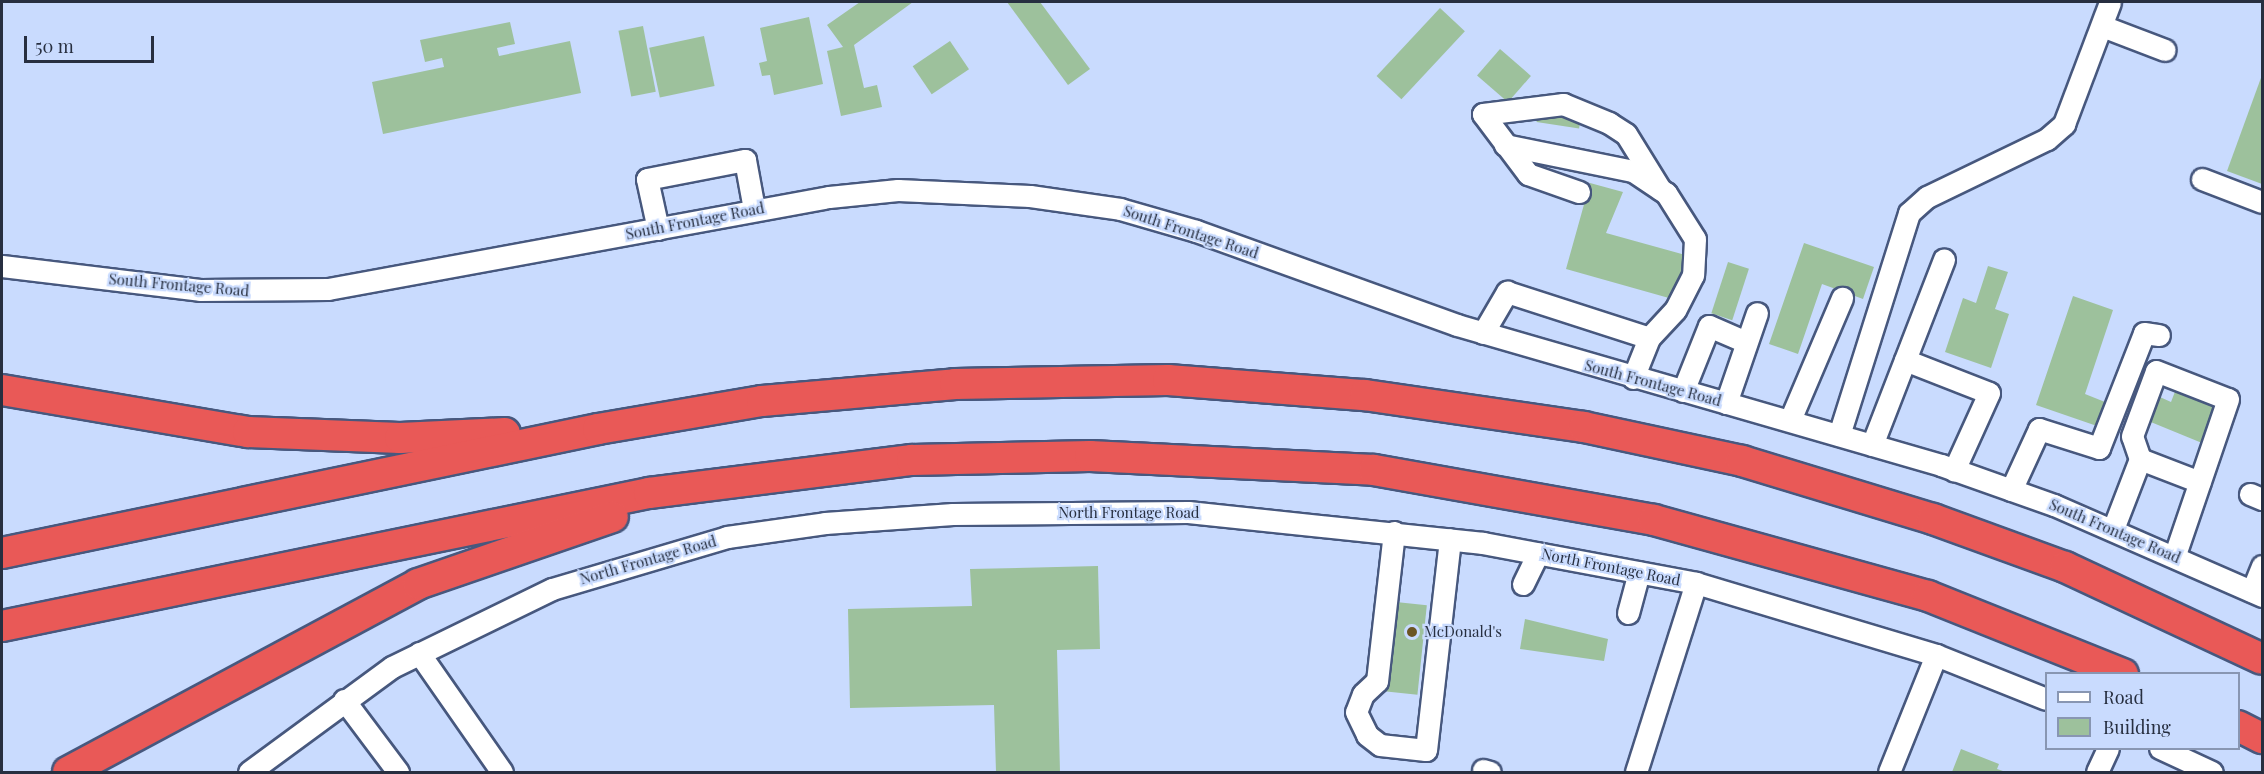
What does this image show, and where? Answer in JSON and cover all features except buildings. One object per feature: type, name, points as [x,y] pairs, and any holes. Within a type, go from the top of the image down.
[{"type":"highway","points":[[2,553],[598,429],[762,401],[955,384],[1168,380],[1365,395],[1584,427],[1742,461],[1933,519],[2065,567],[2262,659]]},
{"type":"highway","points":[[2,390],[248,432],[400,438],[598,429]]},
{"type":"highway","points":[[2,626],[492,524],[774,474],[912,460],[1090,456],[1374,470],[1500,489],[1810,559],[1928,596],[2118,672]]},
{"type":"highway","points":[[68,772],[418,584],[600,521],[774,474]]},
{"type":"highway","points":[[2240,727],[2262,738]]},
{"type":"street","points":[[1839,435],[1909,213],[1927,197],[2047,139],[2064,124],[2110,2]]},
{"type":"street","points":[[2102,26],[2165,50]]},
{"type":"street","points":[[1579,192],[1528,174],[1483,114],[1563,104],[1626,134],[1695,239],[1693,275],[1675,310],[1649,338],[1633,378]]},
{"type":"street","points":[[1505,145],[1633,171],[1660,189]]},
{"type":"street","points":[[658,229],[647,179],[745,160],[754,209]]},
{"type":"street","points":[[2202,178],[2262,202]]},
{"type":"street","name":"South Frontage Road","points":[[2,266],[200,290],[328,289],[658,229],[754,209],[898,190],[942,190],[1120,209],[1484,333],[1633,378],[1790,420],[1954,470],[2175,555],[2257,594]]},
{"type":"street","points":[[1872,445],[1944,259]]},
{"type":"street","points":[[1484,333],[1507,292],[1649,338]]},
{"type":"street","points":[[1790,420],[1842,298]]},
{"type":"street","points":[[1726,402],[1756,313]]},
{"type":"street","points":[[1683,391],[1709,326],[1746,342]]},
{"type":"street","points":[[2011,490],[2039,429],[2098,448],[2144,333],[2158,336]]},
{"type":"street","points":[[1905,360],[1989,393],[1954,470]]},
{"type":"street","points":[[2113,530],[2140,459],[2132,436],[2156,371],[2228,399],[2175,555]]},
{"type":"street","points":[[2140,459],[2200,482]]},
{"type":"street","name":"North Frontage Road","points":[[249,772],[344,700],[419,653],[552,589],[641,559],[727,537],[825,523],[953,514],[1188,512],[1394,532],[1538,553],[1696,584],[1936,656],[2045,699]]},
{"type":"street","points":[[1394,532],[1377,681],[1363,694],[1356,712],[1360,725],[1380,745],[1426,750],[1450,539]]},
{"type":"street","points":[[1523,584],[1538,553]]},
{"type":"street","points":[[2257,594],[2262,566]]},
{"type":"street","points":[[1628,613],[1639,572]]},
{"type":"street","points":[[1636,772],[1696,584]]},
{"type":"street","points":[[419,653],[502,772]]},
{"type":"street","points":[[1888,772],[1936,656]]},
{"type":"street","points":[[344,700],[398,772]]},
{"type":"street","points":[[2097,772],[2107,750]]},
{"type":"street","points":[[2164,750],[2212,772]]},
{"type":"place","name":"McDonald's","points":[[1412,632]]}]
